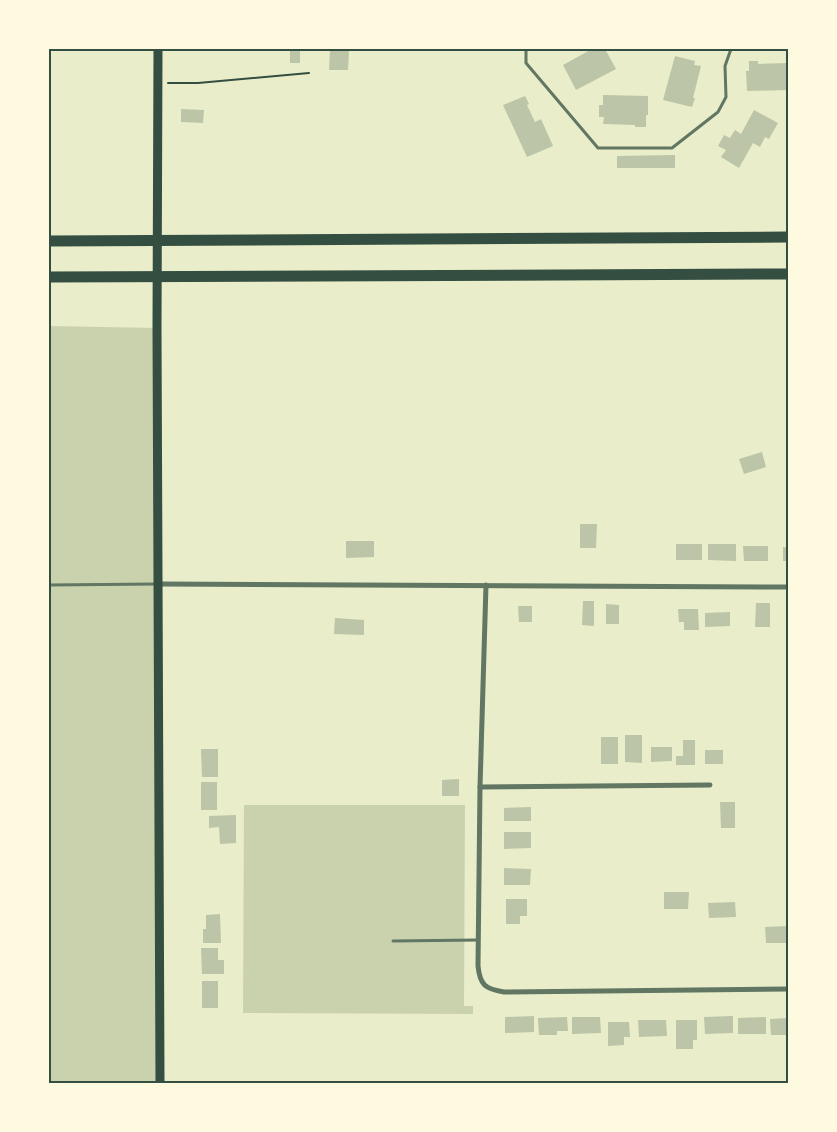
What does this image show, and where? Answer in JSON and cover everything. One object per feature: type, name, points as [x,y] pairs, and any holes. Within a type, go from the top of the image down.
[{"type":"highway","points":[[49,241],[788,237]]},
{"type":"highway","points":[[49,277],[788,274]]},
{"type":"main road","points":[[158,49],[157,338],[160,1083]]},
{"type":"street","points":[[159,584],[788,587]]},
{"type":"street","points":[[486,585],[478,940],[479,975],[484,985],[492,990],[504,992],[788,989]]},
{"type":"street","points":[[480,787],[710,785]]},
{"type":"lane","points":[[526,49],[526,63],[598,148],[672,148],[718,112],[726,97],[725,66],[731,49]]},
{"type":"lane","points":[[49,585],[159,584]]},
{"type":"lane","points":[[393,941],[478,940]]},
{"type":"path","points":[[158,83],[198,83],[309,74]]},
{"type":"green space","points":[[49,326],[157,328],[160,1083],[49,1083]]},
{"type":"green space","points":[[244,805],[465,805],[464,1006],[473,1006],[473,1014],[243,1013]]},
{"type":"building","points":[[97,49],[125,49],[125,51],[97,51]]},
{"type":"building","points":[[290,49],[300,49],[300,63],[290,63]]},
{"type":"building","points":[[592,49],[605,49],[616,69],[576,90],[563,65]]},
{"type":"building","points":[[330,50],[349,50],[348,70],[329,70]]},
{"type":"building","points":[[675,56],[695,61],[694,65],[701,66],[692,107],[663,100]]},
{"type":"building","points":[[749,61],[758,61],[758,64],[788,63],[788,90],[747,91],[746,71],[749,71]]},
{"type":"building","points":[[603,95],[648,96],[646,127],[603,124],[604,117],[599,117],[599,105],[603,105]]},
{"type":"building","points":[[525,96],[535,122],[541,119],[553,146],[527,157],[503,105]]},
{"type":"building","points":[[181,109],[204,110],[203,123],[181,122]]},
{"type":"building","points":[[754,110],[778,123],[769,139],[765,137],[760,147],[753,143],[739,168],[721,157],[726,150],[718,146],[724,135],[730,138],[735,130],[741,134]]},
{"type":"building","points":[[675,155],[675,168],[617,168],[617,156]]},
{"type":"building","points":[[762,452],[766,467],[744,474],[739,459]]},
{"type":"building","points":[[580,524],[597,524],[596,548],[580,548]]},
{"type":"building","points":[[346,541],[374,541],[374,557],[346,558]]},
{"type":"building","points":[[676,544],[702,544],[702,560],[676,560]]},
{"type":"building","points":[[708,544],[736,544],[736,561],[708,560]]},
{"type":"building","points":[[743,546],[768,546],[768,561],[744,561]]},
{"type":"building","points":[[783,547],[788,548],[788,561],[783,561]]},
{"type":"building","points":[[583,601],[594,601],[594,626],[582,625]]},
{"type":"building","points":[[756,603],[770,603],[770,627],[755,627]]},
{"type":"building","points":[[606,604],[619,605],[619,624],[606,624]]},
{"type":"building","points":[[518,606],[532,606],[532,622],[519,622]]},
{"type":"building","points":[[678,609],[698,609],[699,630],[684,630],[684,622],[679,622]]},
{"type":"building","points":[[730,612],[730,626],[705,627],[705,613]]},
{"type":"building","points":[[335,618],[364,620],[364,635],[334,634]]},
{"type":"building","points":[[625,735],[642,735],[642,763],[625,762]]},
{"type":"building","points":[[601,737],[618,737],[618,764],[601,764]]},
{"type":"building","points":[[683,740],[695,740],[695,765],[676,765],[676,756],[683,756]]},
{"type":"building","points":[[651,747],[672,747],[672,761],[651,762]]},
{"type":"building","points":[[201,749],[218,749],[218,777],[202,777]]},
{"type":"building","points":[[705,750],[723,750],[723,764],[705,764]]},
{"type":"building","points":[[459,779],[459,796],[442,796],[442,780]]},
{"type":"building","points":[[201,782],[217,782],[217,810],[201,810]]},
{"type":"building","points":[[720,802],[735,802],[735,828],[721,828]]},
{"type":"building","points":[[531,807],[531,821],[504,821],[504,808]]},
{"type":"building","points":[[236,815],[236,843],[220,844],[219,827],[209,828],[209,816]]},
{"type":"building","points":[[504,832],[531,832],[531,848],[504,849]]},
{"type":"building","points":[[504,868],[531,869],[530,885],[504,885]]},
{"type":"building","points":[[664,892],[689,892],[688,909],[664,909]]},
{"type":"building","points":[[506,899],[527,899],[527,916],[520,916],[520,924],[506,924]]},
{"type":"building","points":[[735,902],[736,917],[709,918],[708,903]]},
{"type":"building","points":[[220,914],[221,943],[203,943],[206,915]]},
{"type":"building","points":[[788,926],[787,943],[766,943],[765,927]]},
{"type":"building","points":[[201,948],[218,948],[218,960],[224,960],[224,974],[202,974]]},
{"type":"building","points":[[202,981],[218,981],[218,1008],[202,1008]]},
{"type":"building","points":[[534,1016],[534,1032],[505,1033],[505,1017]]},
{"type":"building","points":[[733,1016],[733,1033],[705,1034],[704,1017]]},
{"type":"building","points":[[567,1017],[568,1031],[557,1031],[557,1035],[539,1035],[538,1018]]},
{"type":"building","points":[[572,1017],[600,1017],[601,1033],[572,1034]]},
{"type":"building","points":[[766,1017],[766,1034],[738,1034],[738,1018]]},
{"type":"building","points":[[788,1018],[788,1035],[771,1035],[770,1019]]},
{"type":"building","points":[[638,1020],[666,1020],[667,1036],[639,1037]]},
{"type":"building","points":[[676,1020],[697,1020],[697,1040],[693,1040],[693,1049],[676,1049]]},
{"type":"building","points":[[608,1022],[629,1022],[630,1037],[624,1037],[624,1045],[608,1046]]}]
